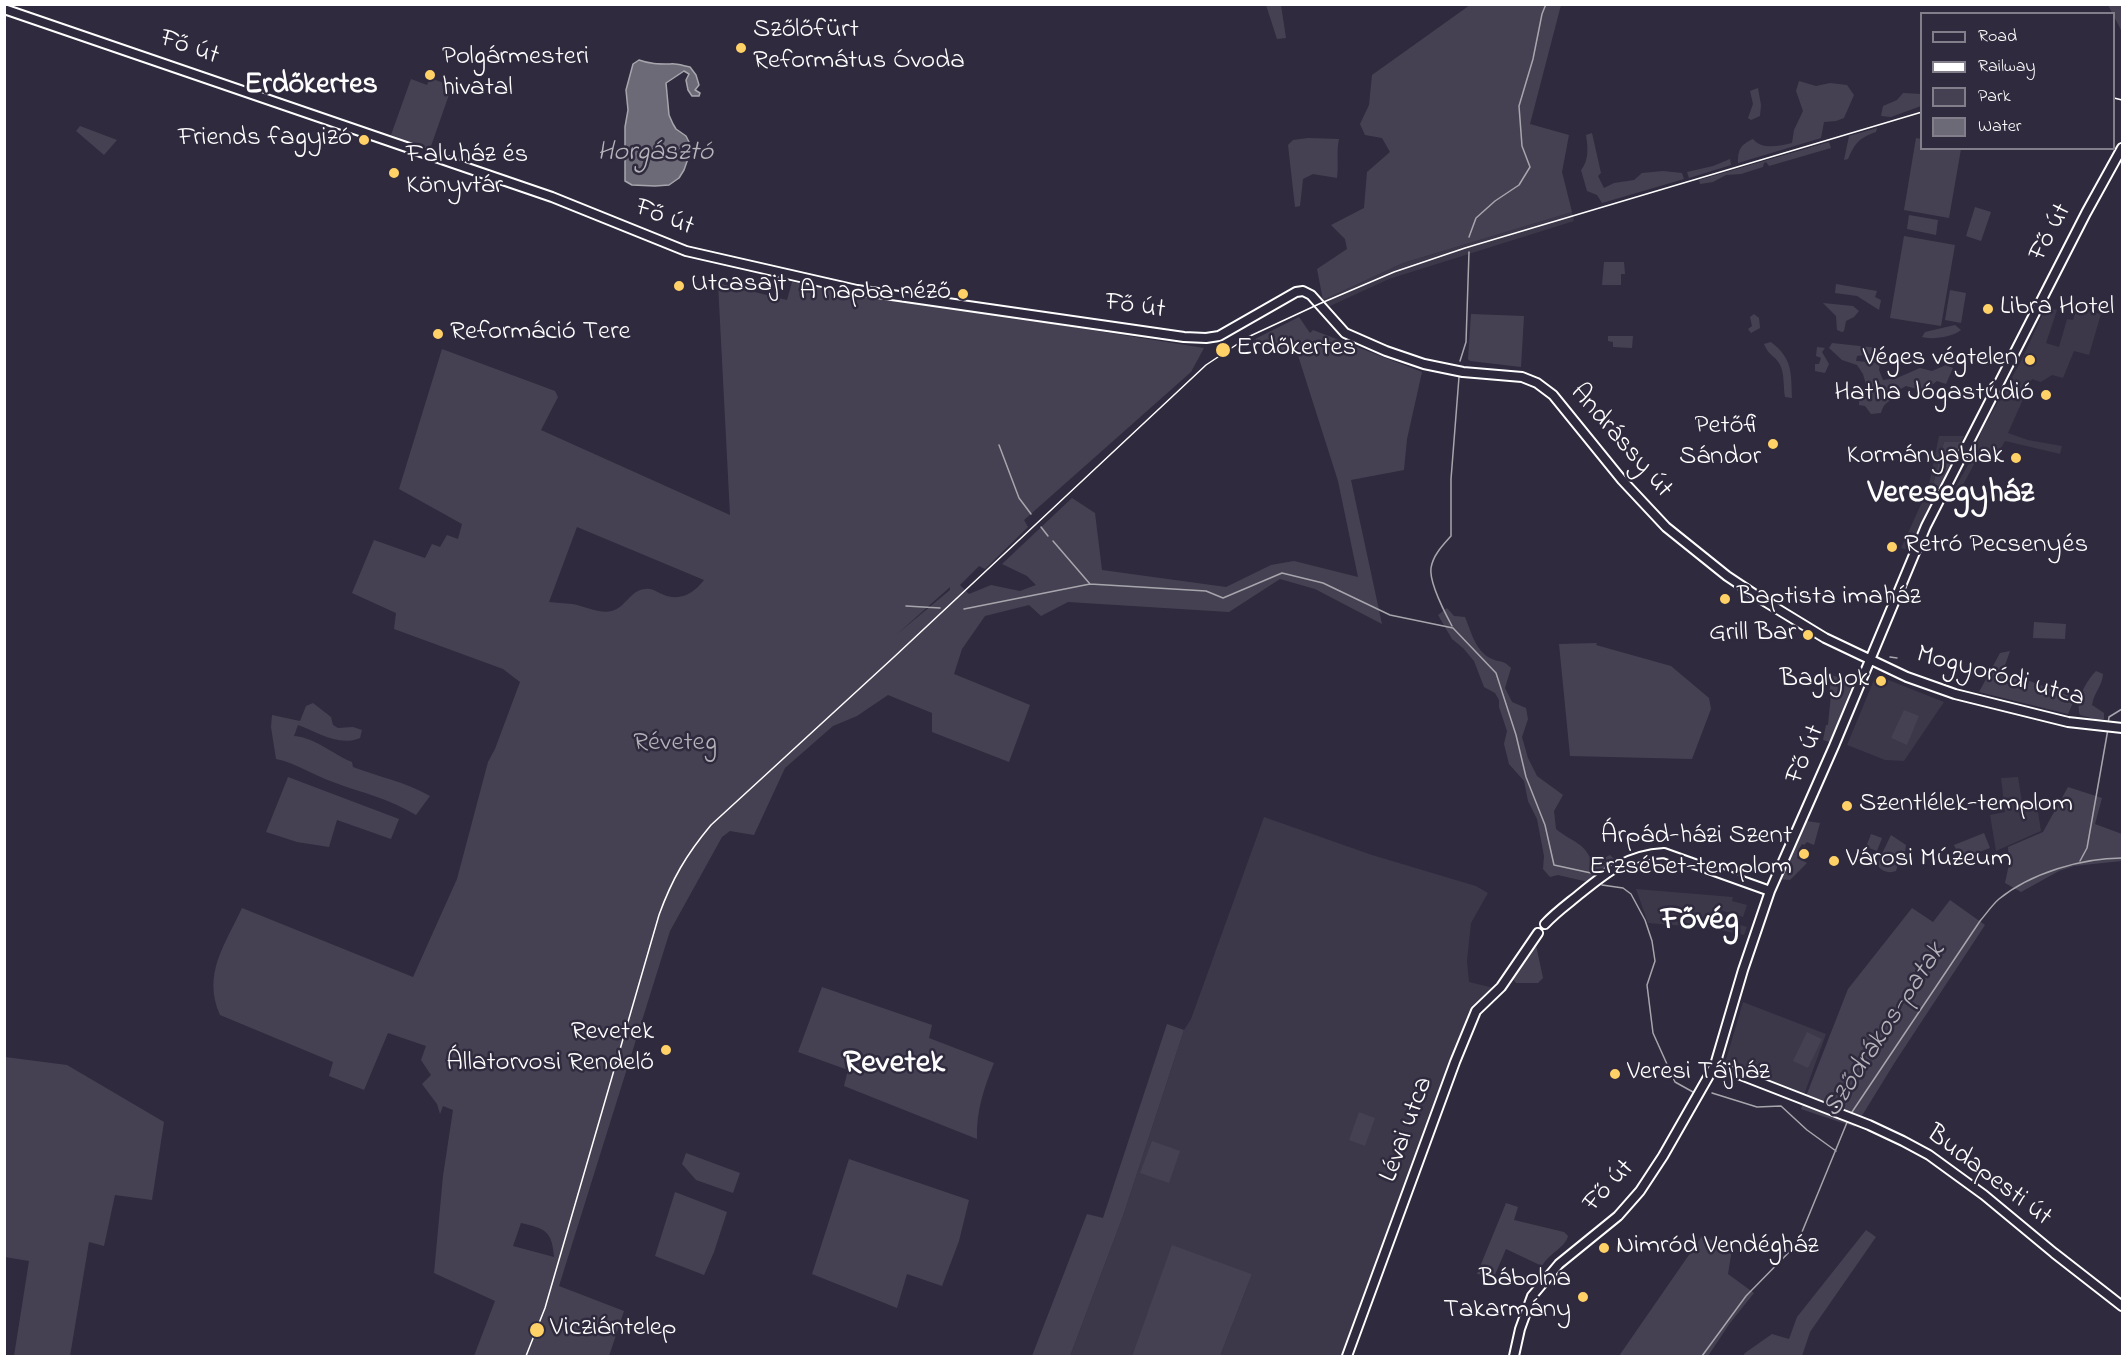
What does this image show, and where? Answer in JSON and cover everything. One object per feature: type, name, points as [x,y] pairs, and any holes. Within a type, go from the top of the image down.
[{"type":"main road","name":"Fő út","points":[[4,9],[531,189],[686,251],[847,288],[1206,338],[1219,336],[1298,291],[1308,292],[1319,304]]},
{"type":"main road","name":"Fő út","points":[[1514,1356],[1532,1296],[1558,1264],[1618,1216],[1640,1191],[1663,1156],[1715,1065],[1743,970],[1770,891],[1834,746],[1926,526],[2086,213],[2122,148]]},
{"type":"main road","name":"Andrássy út","points":[[1319,304],[1345,333],[1406,358],[1463,372],[1522,377],[1537,382],[1553,395],[1622,480],[1665,526],[1724,574],[1766,602],[1825,638],[1869,660]]},
{"type":"main road","name":"Mogyoródi utca","points":[[1869,660],[1907,677],[1955,694],[2068,722],[2122,728]]},
{"type":"main road","points":[[1545,924],[1610,870],[1628,860],[1653,854],[1664,854],[1770,891]]},
{"type":"main road","name":"Lévai utca","points":[[1347,1356],[1455,1062],[1476,1011],[1501,987],[1538,933]]},
{"type":"main road","name":"Budapesti út","points":[[1715,1065],[1904,1141],[1938,1161],[2122,1306]]},
{"type":"shaded area","points":[[1572,212],[1574,221],[1389,279],[1328,307],[1323,300],[1403,263]]},
{"type":"shaded area","points":[[2046,307],[2057,310],[2046,343],[2059,347],[2067,319],[2073,320],[2077,307],[2101,314],[2089,355],[2074,351],[2063,378],[2052,375],[2041,382],[2032,379],[2008,433],[2028,440],[2062,446],[2060,454],[2005,441],[1999,452],[1978,457],[1957,496],[1952,493],[1972,458],[1982,430],[2020,363]]},
{"type":"shaded area","points":[[1939,436],[1964,436],[1961,442],[1944,442],[1933,483],[1940,487],[1910,550],[1901,548],[1928,489]]},
{"type":"shaded area","points":[[1876,675],[1944,702],[1904,761],[1885,760],[1847,745]]},
{"type":"shaded area","points":[[2018,777],[2023,808],[2037,806],[2041,831],[1996,851],[1990,815],[2005,812],[2001,778]]},
{"type":"shaded area","points":[[1264,817],[1372,855],[1476,886],[1488,893],[1471,923],[1467,961],[1469,982],[1494,988],[1473,1010],[1342,1356],[1220,1356],[1252,1274],[1173,1246],[1132,1356],[1070,1356],[1123,1216],[1184,1030],[1191,1019]]},
{"type":"shaded area","points":[[1636,889],[1733,897],[1732,901],[1747,905],[1743,917],[1720,910],[1718,918],[1747,927],[1744,935],[1711,928],[1648,923]]},
{"type":"shaded area","points":[[1743,1002],[1826,1034],[1804,1095],[1725,1063]]},
{"type":"green space","points":[[1266,5],[1281,5],[1286,38],[1277,39]]},
{"type":"green space","points":[[1470,5],[1561,5],[1530,124],[1569,135],[1562,172],[1572,212],[1403,263],[1323,300],[1317,269],[1347,249],[1345,239],[1331,225],[1364,208],[1367,172],[1390,152],[1382,138],[1365,135],[1360,124],[1369,105],[1372,75]]},
{"type":"green space","points":[[2108,5],[2122,5],[2122,32],[2115,18],[2115,12],[2112,12]]},
{"type":"green space","points":[[430,78],[452,86],[430,149],[391,135],[411,79],[427,85]]},
{"type":"green space","points":[[1799,81],[1816,86],[1830,83],[1847,85],[1854,95],[1844,118],[1824,122],[1821,138],[1738,163],[1741,148],[1753,139],[1766,146],[1792,143],[1794,130],[1803,111],[1796,91]]},
{"type":"green space","points":[[1758,88],[1760,116],[1751,120],[1748,118],[1753,104],[1750,91]]},
{"type":"green space","points":[[1903,93],[1920,94],[1920,106],[1891,117],[1881,116],[1883,106],[1897,100]]},
{"type":"green space","points":[[80,126],[117,140],[104,155],[76,131]]},
{"type":"green space","points":[[1877,128],[1876,132],[1865,136],[1858,142],[1848,159],[1844,160],[1849,136]]},
{"type":"green space","points":[[1592,133],[1601,173],[1598,176],[1604,188],[1614,183],[1634,180],[1642,173],[1663,171],[1682,173],[1684,179],[1602,203],[1597,195],[1587,191],[1581,170],[1587,154],[1586,135]]},
{"type":"green space","points":[[1916,138],[1920,139],[1920,150],[1961,150],[1949,218],[1904,210]]},
{"type":"green space","points":[[1339,139],[1337,178],[1313,174],[1303,179],[1300,206],[1295,207],[1288,145],[1293,140]]},
{"type":"green space","points":[[1829,142],[1831,148],[1769,166],[1766,162],[1763,167],[1741,174],[1726,175],[1713,182],[1700,184],[1699,180]]},
{"type":"green space","points":[[1730,159],[1731,165],[1689,178],[1687,172]]},
{"type":"green space","points":[[1975,207],[1991,212],[1981,241],[1966,236]]},
{"type":"green space","points":[[1909,215],[1938,220],[1936,235],[1907,229]]},
{"type":"green space","points":[[1904,236],[1955,245],[1941,326],[1890,318]]},
{"type":"green space","points":[[1604,262],[1624,262],[1625,274],[1621,274],[1621,285],[1602,285]]},
{"type":"green space","name":"Réveteg","points":[[792,282],[1204,348],[1191,372],[1024,520],[1028,527],[985,569],[979,566],[960,585],[969,594],[991,585],[1020,591],[1036,585],[1027,576],[1002,564],[1072,498],[1095,513],[1102,570],[1226,587],[1271,565],[1294,561],[1358,577],[1338,481],[1295,346],[1277,354],[1255,339],[1299,317],[1310,333],[1313,330],[1422,372],[1407,439],[1404,470],[1351,480],[1382,624],[1315,589],[1280,579],[1229,612],[1068,602],[1041,616],[1029,605],[985,616],[962,649],[954,674],[1030,705],[1009,762],[932,732],[932,713],[888,695],[857,716],[833,726],[785,768],[754,835],[730,831],[722,837],[670,931],[559,1286],[624,1311],[609,1356],[474,1356],[495,1301],[434,1273],[443,1176],[453,1110],[443,1106],[440,1114],[437,1104],[422,1084],[431,1075],[421,1060],[426,1046],[388,1033],[364,1090],[329,1076],[333,1062],[220,1015],[213,986],[218,960],[242,908],[413,977],[457,879],[488,762],[520,682],[503,669],[394,629],[396,613],[352,593],[374,540],[425,558],[432,544],[440,547],[447,535],[458,539],[462,524],[399,489],[442,349],[555,391],[558,397],[541,430],[730,515],[718,283],[787,300]],"holes":[[[577,527],[704,580],[696,589],[681,597],[670,597],[651,589],[641,590],[612,611],[549,602]],[[950,587],[950,590],[896,635]],[[521,1223],[529,1225],[546,1232],[551,1241],[554,1257],[513,1246]]]},
{"type":"green space","points":[[1836,284],[1877,291],[1875,297],[1881,300],[1879,310],[1857,296],[1835,293]]},
{"type":"green space","points":[[1950,290],[1966,293],[1961,323],[1945,320]]},
{"type":"green space","points":[[1823,303],[1853,306],[1859,311],[1846,321],[1842,332],[1837,330],[1836,316]]},
{"type":"green space","points":[[1471,314],[1524,316],[1521,367],[1468,359]]},
{"type":"green space","points":[[1754,314],[1759,318],[1760,328],[1751,333],[1748,329],[1752,326],[1750,317]]},
{"type":"green space","points":[[1955,325],[1961,330],[1948,336],[1922,337],[1925,332]]},
{"type":"green space","points":[[1608,336],[1633,336],[1632,348],[1613,347],[1613,342],[1608,341]]},
{"type":"green space","points":[[1771,342],[1787,361],[1791,374],[1792,398],[1785,397],[1781,367],[1764,344]]},
{"type":"green space","points":[[1832,343],[1878,348],[1880,353],[1857,356],[1856,361],[1880,363],[1879,370],[1883,380],[1897,378],[1920,368],[1932,371],[1946,365],[1953,368],[1946,384],[1937,381],[1924,391],[1906,386],[1899,390],[1895,399],[1886,404],[1881,413],[1871,414],[1865,406],[1859,405],[1859,400],[1871,393],[1863,374],[1857,365],[1842,360],[1829,348]]},
{"type":"green space","points":[[1817,347],[1825,348],[1822,352],[1829,364],[1825,373],[1815,371],[1815,364],[1819,364],[1821,358],[1816,356]]},
{"type":"green space","points":[[1944,442],[1961,442],[1940,487],[1933,484]]},
{"type":"green space","points":[[1447,608],[1454,616],[1465,617],[1474,640],[1485,655],[1506,663],[1511,668],[1505,688],[1512,702],[1526,708],[1528,719],[1522,737],[1528,758],[1537,776],[1563,795],[1554,811],[1556,829],[1582,847],[1590,856],[1593,864],[1610,855],[1615,860],[1588,882],[1558,875],[1550,877],[1543,869],[1544,856],[1537,819],[1528,801],[1524,781],[1509,764],[1504,744],[1507,731],[1499,700],[1495,693],[1484,687],[1474,661],[1452,639],[1438,615]]},
{"type":"green space","points":[[2034,622],[2066,624],[2065,639],[2033,638]]},
{"type":"green space","points":[[1597,643],[1596,645],[1671,666],[1709,698],[1711,709],[1692,759],[1570,756],[1559,644]]},
{"type":"green space","points":[[2010,651],[2003,671],[2075,698],[2068,714],[1979,692],[2000,653]]},
{"type":"green space","points":[[2096,671],[2103,674],[2092,705],[2104,713],[2104,719],[2080,715],[2079,710],[2082,692]]},
{"type":"green space","points":[[1832,675],[1853,683],[1830,742],[1823,740],[1826,725],[1828,725]]},
{"type":"green space","points":[[313,703],[331,717],[333,725],[338,728],[353,727],[362,730],[360,738],[336,740],[298,725],[294,736],[317,743],[352,762],[353,767],[402,783],[430,796],[416,815],[385,800],[276,759],[271,727],[272,715],[300,721],[306,706]]},
{"type":"green space","points":[[1904,710],[1919,716],[1907,745],[1891,738]]},
{"type":"green space","points":[[288,777],[399,819],[391,839],[337,820],[329,847],[297,842],[266,832]]},
{"type":"green space","points":[[2068,787],[2102,798],[2095,824],[2122,834],[2122,861],[2074,866],[2059,871],[2021,892],[2005,883],[2009,864],[2008,847],[2043,832]]},
{"type":"green space","points":[[1807,821],[1820,823],[1814,845],[1807,842],[1799,849],[1801,850],[1797,858],[1807,863],[1790,880],[1778,879],[1795,841]]},
{"type":"green space","points":[[1984,833],[1990,848],[1960,859],[1954,845]]},
{"type":"green space","points":[[1871,834],[1882,838],[1877,851],[1866,847]]},
{"type":"green space","points":[[1891,835],[1906,845],[1905,852],[1896,856],[1898,864],[1896,871],[1890,872],[1882,870],[1877,864]]},
{"type":"green space","points":[[1950,900],[1985,925],[1855,1127],[1801,1109],[1848,989],[1912,908],[1933,922]]},
{"type":"green space","points":[[1536,945],[1543,978],[1538,983],[1516,983],[1512,978]]},
{"type":"green space","points":[[822,987],[932,1025],[929,1038],[994,1063],[981,1100],[977,1139],[844,1086],[848,1070],[798,1052]]},
{"type":"green space","points":[[1167,1024],[1184,1030],[1123,1216],[1070,1356],[1032,1356],[1087,1214],[1103,1218]]},
{"type":"green space","points":[[1807,1032],[1822,1039],[1808,1068],[1793,1061]]},
{"type":"green space","points":[[5,1057],[67,1065],[164,1122],[152,1200],[115,1195],[104,1246],[89,1242],[70,1356],[14,1356],[29,1261],[5,1257]]},
{"type":"green space","points":[[1359,1112],[1375,1118],[1365,1146],[1349,1140]]},
{"type":"green space","points":[[1152,1141],[1180,1151],[1169,1183],[1140,1173]]},
{"type":"green space","points":[[686,1153],[740,1173],[733,1193],[696,1180],[682,1164]]},
{"type":"green space","points":[[849,1159],[969,1200],[959,1241],[942,1286],[907,1274],[897,1308],[812,1274]]},
{"type":"green space","points":[[675,1192],[727,1212],[704,1275],[655,1256]]},
{"type":"green space","points":[[1506,1203],[1518,1207],[1514,1220],[1564,1232],[1568,1236],[1542,1266],[1506,1249],[1494,1277],[1477,1274]]},
{"type":"green space","points":[[1866,1230],[1876,1237],[1810,1332],[1802,1356],[1743,1356],[1772,1334],[1789,1339],[1797,1317]]},
{"type":"green space","points":[[1702,1236],[1732,1249],[1728,1274],[1754,1293],[1708,1356],[1619,1356]]},
{"type":"green space","points":[[1172,1245],[1252,1274],[1220,1356],[1132,1356]]},
{"type":"water","name":"Horgásztó","points":[[639,60],[690,67],[699,85],[695,90],[700,93],[699,96],[692,96],[686,80],[689,74],[684,71],[666,83],[669,115],[676,129],[686,136],[691,150],[679,178],[669,185],[632,185],[625,181],[625,127],[628,110],[626,90],[633,64]]},
{"type":"waterway","points":[[1469,237],[1476,218],[1495,201],[1519,185],[1530,167],[1522,146],[1519,106],[1546,4]]},
{"type":"waterway","points":[[1460,361],[1466,342],[1469,252]]},
{"type":"waterway","points":[[1452,626],[1435,589],[1431,568],[1436,555],[1451,536],[1451,479],[1459,377]]},
{"type":"waterway","points":[[999,445],[1019,498],[1031,514]]},
{"type":"waterway","points":[[1041,527],[1048,536]]},
{"type":"waterway","points":[[1053,541],[1090,584],[1206,591],[1223,598],[1282,573],[1323,583],[1390,615],[1453,628],[1496,673],[1516,735],[1526,777],[1545,825],[1554,865],[1591,873]]},
{"type":"waterway","points":[[964,609],[1090,584]]},
{"type":"waterway","points":[[906,606],[940,608]]},
{"type":"waterway","points":[[1890,657],[1897,658]]},
{"type":"waterway","points":[[2108,724],[2109,717],[2122,709]]},
{"type":"waterway","points":[[2080,861],[2087,848],[2108,729]]},
{"type":"waterway","name":"Sződrákos-patak","points":[[1850,1115],[1980,921],[1996,901],[2026,882],[2058,869],[2090,861],[2122,858]]},
{"type":"waterway","points":[[1602,885],[1623,888],[1631,894],[1645,920],[1652,941],[1655,961],[1647,985],[1653,1033],[1675,1082],[1693,1092]]},
{"type":"waterway","points":[[1712,1093],[1757,1107],[1781,1106],[1807,1130],[1836,1151]]},
{"type":"waterway","name":"Sződrákos-patak","points":[[1702,1356],[1746,1296],[1795,1246],[1848,1120]]},
{"type":"railway","points":[[2115,98],[2122,100]]},
{"type":"railway","points":[[526,1356],[545,1308],[659,915],[680,868],[694,847],[711,825],[1206,365],[1248,337],[1394,272],[1465,248],[1920,113]]},
{"type":"place","name":"Szőlőfürt Református Óvoda","points":[[741,48]]},
{"type":"place","name":"Polgármesteri hivatal","points":[[430,75]]},
{"type":"place","name":"Friends fagyizó","points":[[364,140]]},
{"type":"place","name":"Faluház és Könyvtár","points":[[394,173]]},
{"type":"place","name":"Utcasajt","points":[[679,286]]},
{"type":"place","name":"A napba néző","points":[[963,294]]},
{"type":"place","name":"Libra Hotel","points":[[1988,309]]},
{"type":"place","name":"Reformáció Tere","points":[[438,334]]},
{"type":"place","name":"Erdőkertes","points":[[1223,350]]},
{"type":"place","name":"Véges végtelen","points":[[2030,360]]},
{"type":"place","name":"Hatha Jógastúdió","points":[[2046,395]]},
{"type":"place","name":"Petőfi Sándor","points":[[1773,444]]},
{"type":"place","name":"Kormányablak","points":[[2016,458]]},
{"type":"place","name":"Retró Pecsenyés","points":[[1892,547]]},
{"type":"place","name":"Baptista imaház","points":[[1725,599]]},
{"type":"place","name":"Grill Bar","points":[[1808,635]]},
{"type":"place","name":"Baglyok","points":[[1881,681]]},
{"type":"place","name":"Szentlélek-templom","points":[[1847,806]]},
{"type":"place","name":"Árpád-házi Szent Erzsébet-templom","points":[[1804,854]]},
{"type":"place","name":"Városi Múzeum","points":[[1834,861]]},
{"type":"place","name":"Revetek Állatorvosi Rendelő","points":[[666,1050]]},
{"type":"place","name":"Veresi Tájház","points":[[1615,1074]]},
{"type":"place","name":"Nimród Vendégház","points":[[1604,1248]]},
{"type":"place","name":"Bábolna Takarmány","points":[[1583,1297]]},
{"type":"place","name":"Vicziántelep","points":[[537,1330]]},
{"type":"district","name":"Erdőkertes","points":[[311,87]]},
{"type":"district","name":"Veresegyház","points":[[1951,496]]},
{"type":"district","name":"Fővég","points":[[1700,923]]},
{"type":"district","name":"Revetek","points":[[894,1066]]}]
